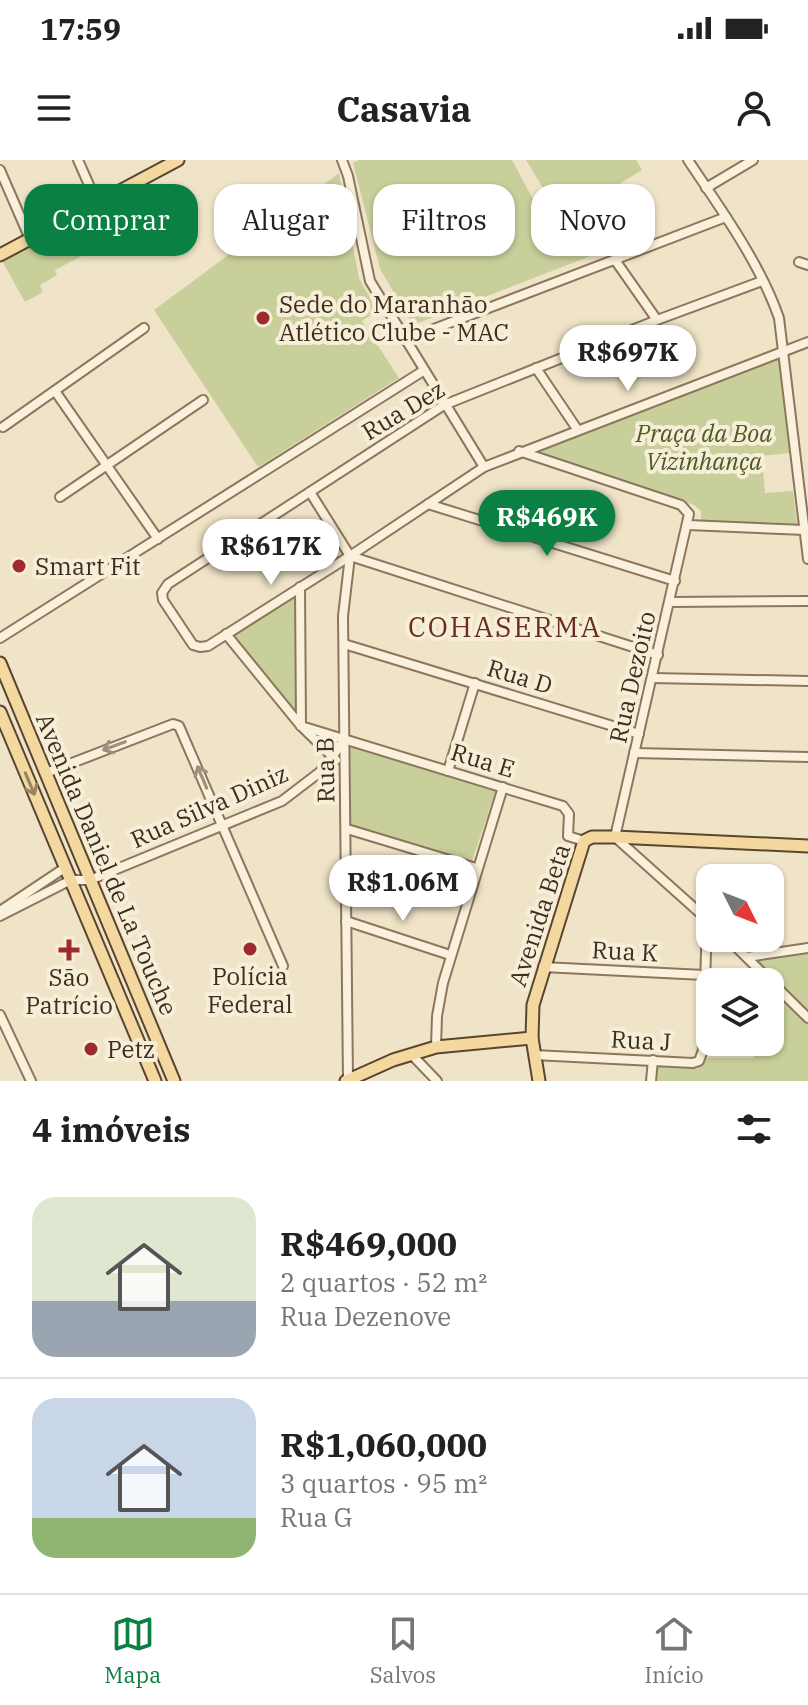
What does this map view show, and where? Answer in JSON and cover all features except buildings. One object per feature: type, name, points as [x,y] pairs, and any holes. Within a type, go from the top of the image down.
[{"type":"main road","points":[[129,184],[162,164],[178,160]]},
{"type":"main road","points":[[0,255],[24,242]]},
{"type":"main road","name":"Avenida Daniel de La Touche","points":[[0,663],[174,1081]]},
{"type":"main road","name":"Avenida Daniel de La Touche","points":[[0,712],[155,1081]]},
{"type":"main road","name":"Avenida Beta","points":[[539,1081],[532,1038],[533,1005],[584,841],[592,837],[615,837],[808,846]]},
{"type":"main road","points":[[71,880],[83,862]]},
{"type":"main road","points":[[347,1081],[436,1047],[532,1038]]},
{"type":"street","points":[[78,160],[89,184]]},
{"type":"street","points":[[342,160],[348,176],[367,274],[484,467]]},
{"type":"street","points":[[688,160],[726,217],[779,318],[808,559]]},
{"type":"street","points":[[706,188],[753,160]]},
{"type":"street","points":[[0,170],[24,225]]},
{"type":"street","points":[[405,340],[726,217]]},
{"type":"street","points":[[615,260],[657,320]]},
{"type":"street","name":"Rua Dez","points":[[226,634],[208,646],[193,645],[163,600],[168,584],[444,405],[762,281]]},
{"type":"street","points":[[3,427],[144,328]]},
{"type":"street","points":[[345,769],[301,726],[226,634],[484,467],[808,342]]},
{"type":"street","points":[[536,368],[577,429]]},
{"type":"street","points":[[0,638],[423,371]]},
{"type":"street","points":[[55,391],[158,539]]},
{"type":"street","points":[[60,497],[203,400]]},
{"type":"street","points":[[519,451],[681,505],[689,514],[688,525],[805,530]]},
{"type":"street","points":[[310,492],[350,556],[658,655]]},
{"type":"street","points":[[428,504],[675,581]]},
{"type":"street","name":"Rua Dezoito","points":[[615,837],[688,525]]},
{"type":"street","name":"Rua B","points":[[347,1081],[343,594],[350,556]]},
{"type":"street","points":[[300,587],[301,726]]},
{"type":"street","points":[[670,602],[808,601]]},
{"type":"street","name":"Rua D","points":[[344,644],[639,734]]},
{"type":"street","points":[[652,678],[808,681]]},
{"type":"street","points":[[448,771],[475,683]]},
{"type":"street","points":[[46,773],[177,724],[182,729],[283,966]]},
{"type":"street","name":"Rua E","points":[[301,726],[566,808],[569,814],[568,836],[584,841]]},
{"type":"street","name":"Rua Silva Diniz","points":[[71,880],[90,880],[223,826],[295,792],[333,758],[345,740]]},
{"type":"street","points":[[634,753],[808,757]]},
{"type":"street","points":[[436,1047],[437,1016],[450,955],[503,787]]},
{"type":"street","points":[[347,829],[476,868]]},
{"type":"street","points":[[615,837],[696,909]]},
{"type":"street","points":[[0,914],[66,867]]},
{"type":"street","points":[[0,914],[71,880]]},
{"type":"street","points":[[346,921],[450,955]]},
{"type":"street","points":[[747,957],[808,948]]},
{"type":"street","points":[[742,952],[808,1018]]},
{"type":"street","name":"Rua K","points":[[543,967],[696,975]]},
{"type":"street","points":[[0,1015],[31,1081]]},
{"type":"street","points":[[411,1054],[437,1081]]},
{"type":"street","name":"Rua J","points":[[534,1055],[693,1063],[702,1056]]},
{"type":"street","points":[[651,1081],[653,1060]]},
{"type":"green space","points":[[359,160],[512,160],[531,196],[531,256],[590,256],[413,325],[380,269],[377,256],[515,256],[515,184],[373,184],[373,242],[353,163]]},
{"type":"green space","points":[[526,160],[636,160],[642,170],[619,184],[541,184]]},
{"type":"green space","name":"Sede do Maranhão Atlético Clube - MAC","points":[[339,173],[341,184],[324,184]]},
{"type":"green space","points":[[24,249],[24,256],[81,256],[55,270],[57,275],[40,285],[43,292],[25,302],[2,261]]},
{"type":"green space","name":"Sede do Maranhão Atlético Clube - MAC","points":[[227,256],[355,256],[359,278],[377,311],[362,321],[399,378],[258,467],[154,310]]},
{"type":"green space","name":"Praça da Boa Vizinhança","points":[[781,356],[790,453],[762,456],[765,493],[793,491],[797,524],[701,521],[701,511],[694,505],[535,453]]},
{"type":"green space","points":[[295,594],[296,712],[233,635]]},
{"type":"green space","points":[[350,747],[496,790],[472,861],[350,825]]},
{"type":"green space","points":[[808,953],[808,1010],[784,986],[784,968],[765,968],[758,961]]},
{"type":"green space","points":[[784,998],[808,1022],[808,1081],[656,1081],[657,1065],[697,1069],[708,1058],[784,1056]]},
{"type":"place","name":"Sede do Maranhão Atlético Clube - MAC","points":[[263,318]]},
{"type":"place","name":"Smart Fit","points":[[19,566]]},
{"type":"place","name":"Polícia Federal","points":[[250,949]]},
{"type":"place","name":"São Patrício","points":[[69,950]]},
{"type":"place","name":"Petz","points":[[91,1049]]},
{"type":"district","name":"COHASERMA","points":[[505,626]]}]
